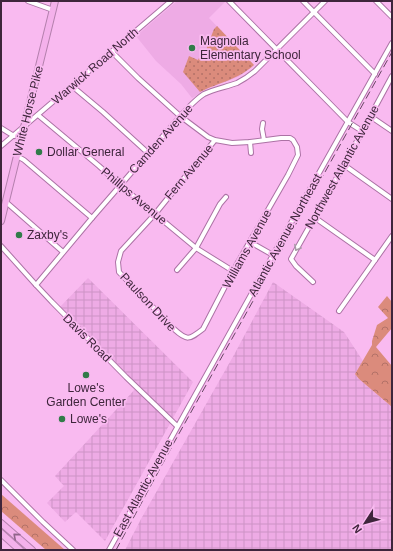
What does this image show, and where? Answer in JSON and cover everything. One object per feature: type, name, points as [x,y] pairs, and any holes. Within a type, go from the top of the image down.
[{"type":"highway","name":"White Horse Pike","points":[[1,221],[55,1]]},
{"type":"highway","points":[[1,523],[32,550]]},
{"type":"highway","points":[[1,533],[20,550]]},
{"type":"street","points":[[28,1],[53,10]]},
{"type":"street","name":"Warwick Road North","points":[[1,146],[171,1]]},
{"type":"street","points":[[229,1],[348,122],[362,131]]},
{"type":"street","points":[[303,1],[375,74]]},
{"type":"street","name":"Camden Avenue","points":[[36,285],[120,185],[180,116],[196,100],[204,94],[237,83],[246,78],[277,50],[325,1]]},
{"type":"street","points":[[376,1],[392,17]]},
{"type":"street","name":"Atlantic Avenue Northeast","points":[[178,426],[392,44]]},
{"type":"street","points":[[112,52],[180,116],[208,137],[225,142],[250,142],[264,140],[262,129],[263,123]]},
{"type":"street","name":"Northwest Atlantic Avenue","points":[[313,282],[296,266],[291,259],[392,76]]},
{"type":"street","points":[[72,86],[148,153]]},
{"type":"street","name":"Phillips Avenue","points":[[38,115],[196,248],[233,271]]},
{"type":"street","points":[[370,116],[392,131]]},
{"type":"street","points":[[1,128],[14,136]]},
{"type":"street","name":"Williams Avenue","points":[[187,338],[197,334],[203,329],[233,271],[298,155],[297,147],[290,138],[264,140]]},
{"type":"street","name":"Fern Avenue","points":[[118,260],[121,251],[155,214],[216,140]]},
{"type":"street","points":[[250,142],[251,153]]},
{"type":"street","points":[[17,156],[24,160],[92,218]]},
{"type":"street","points":[[344,165],[392,199]]},
{"type":"street","points":[[177,270],[196,248],[220,204],[226,197]]},
{"type":"street","points":[[6,202],[63,252]]},
{"type":"street","points":[[314,218],[375,260]]},
{"type":"street","points":[[339,311],[392,236]]},
{"type":"street","points":[[250,242],[273,255]]},
{"type":"street","name":"Davis Road","points":[[1,246],[36,285],[178,426]]},
{"type":"street","points":[[1,254],[10,256]]},
{"type":"street","name":"Paulson Drive","points":[[118,260],[119,272],[183,338],[187,338]]},
{"type":"street","name":"East Atlantic Avenue","points":[[109,550],[178,426]]},
{"type":"street","points":[[1,480],[73,550]]},
{"type":"shaded area","name":"Magnolia Elementary School","points":[[177,1],[224,1],[225,2],[209,18],[254,65],[238,77],[209,88],[192,98],[181,84],[156,61],[136,36]]},
{"type":"shaded area","points":[[88,278],[193,382],[105,541],[76,512],[65,522],[47,503],[64,486],[55,476],[137,387],[59,308]]},
{"type":"shaded area","points":[[273,282],[344,332],[363,361],[355,374],[392,407],[392,550],[125,550],[235,353]]},
{"type":"green space","points":[[217,26],[254,65],[235,77],[200,92],[183,72],[189,56],[198,60],[199,58],[203,58],[214,29]]},
{"type":"green space","points":[[387,296],[392,302],[392,328],[376,347],[392,366],[392,407],[355,374],[372,345],[377,325],[388,318],[378,307]]},
{"type":"green space","points":[[1,494],[65,550],[46,550],[1,511]]},
{"type":"railway","points":[[116,550],[176,439],[392,52]]},
{"type":"place","name":"Magnolia Elementary School","points":[[192,48]]},
{"type":"place","name":"Dollar General","points":[[39,152]]},
{"type":"place","name":"Zaxby's","points":[[19,235]]},
{"type":"place","name":"Lowe's Garden Center","points":[[86,375]]},
{"type":"place","name":"Lowe's","points":[[62,419]]}]
